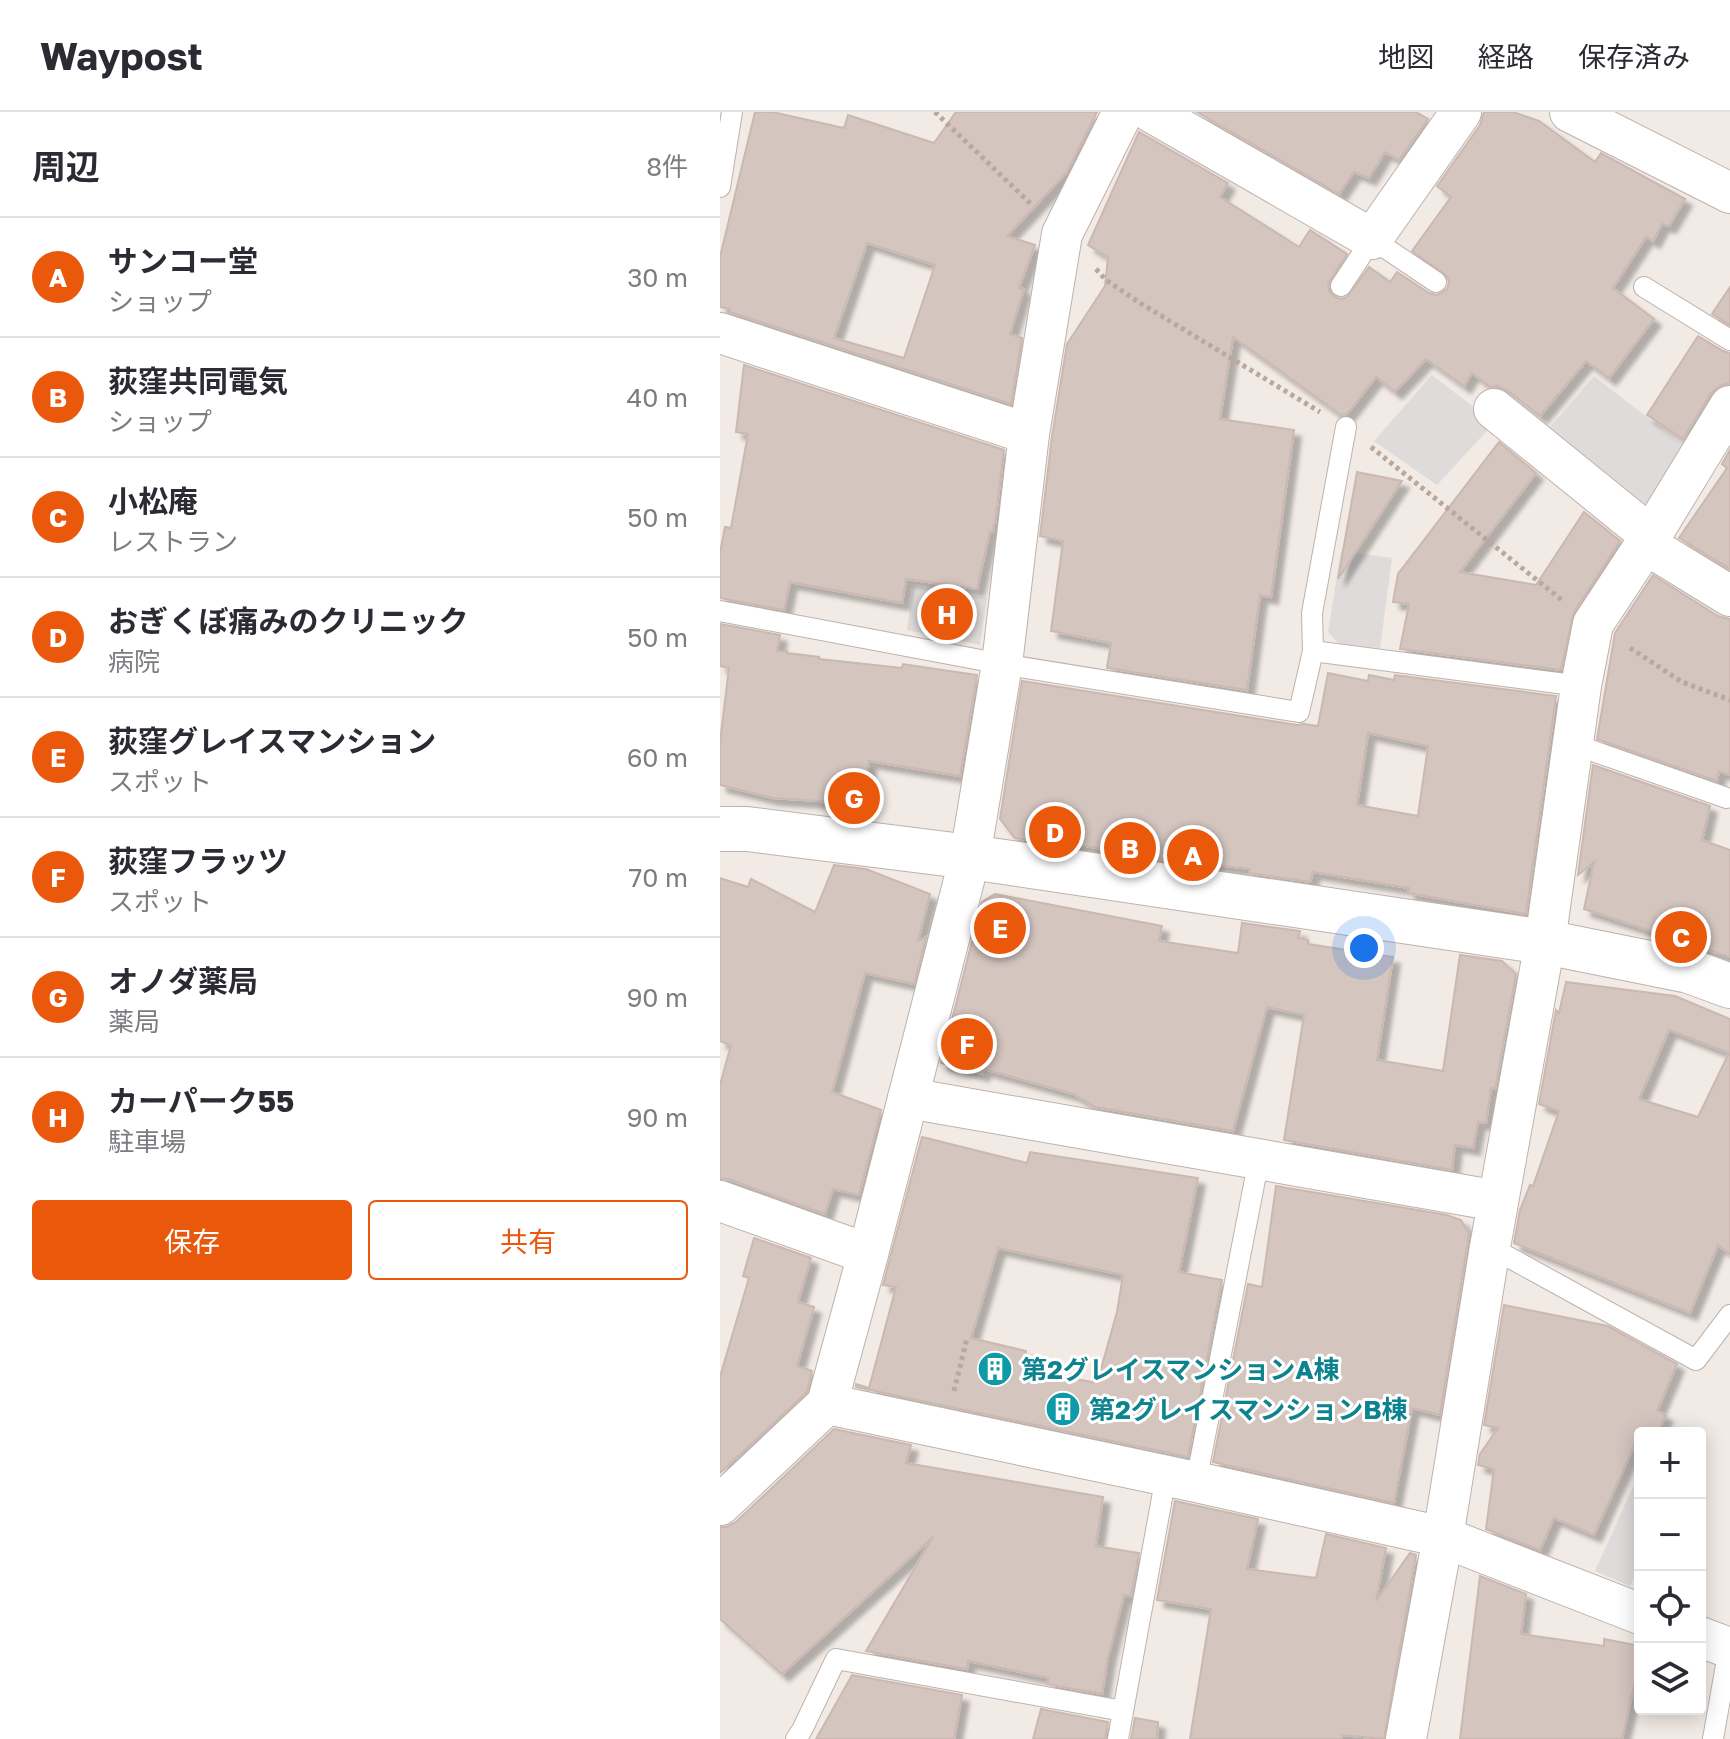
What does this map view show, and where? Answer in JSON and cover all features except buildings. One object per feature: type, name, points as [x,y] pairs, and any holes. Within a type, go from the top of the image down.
[{"type":"street","points":[[720,1505],[827,1404],[970,857],[1002,664],[1029,434],[1062,234],[1123,112]]},
{"type":"street","points":[[1151,112],[1372,239],[1461,112]]},
{"type":"street","points":[[1570,112],[1730,193]]},
{"type":"street","points":[[720,333],[1029,434]]},
{"type":"street","points":[[1406,1739],[1545,942],[1581,686],[1593,624],[1730,406]]},
{"type":"street","points":[[1494,409],[1641,528],[1660,553],[1730,596]]},
{"type":"street","points":[[720,829],[747,829],[970,857],[1380,916],[1545,942],[1689,971],[1730,986]]},
{"type":"street","points":[[908,1098],[1498,1201]]},
{"type":"street","points":[[720,1201],[868,1254]]},
{"type":"street","points":[[827,1404],[1443,1537],[1634,1612]]},
{"type":"lane","points":[[720,187],[732,112]]},
{"type":"lane","points":[[1341,286],[1372,239],[1436,282]]},
{"type":"lane","points":[[1644,287],[1730,340]]},
{"type":"lane","points":[[720,611],[1002,664],[1299,712],[1313,651],[1312,613],[1346,427]]},
{"type":"lane","points":[[1313,651],[1581,686]]},
{"type":"lane","points":[[1573,744],[1727,798]]},
{"type":"lane","points":[[1118,1739],[1259,1159]]},
{"type":"lane","points":[[1490,1247],[1696,1360],[1730,1315]]},
{"type":"lane","points":[[1713,1739],[1720,1644]]},
{"type":"lane","points":[[796,1739],[836,1659],[1123,1711]]},
{"type":"path","points":[[935,112],[1106,280],[1346,427],[1593,624],[1682,682],[1730,700]]},
{"type":"path","points":[[953,1394],[967,1338]]},
{"type":"shaded area","points":[[1432,375],[1494,423],[1437,485],[1374,441]]},
{"type":"shaded area","points":[[1594,376],[1689,450],[1648,515],[1546,432]]},
{"type":"shaded area","points":[[1341,551],[1392,558],[1380,648],[1339,644],[1328,632]]},
{"type":"shaded area","points":[[913,586],[987,598],[980,645],[907,630]]},
{"type":"shaded area","points":[[1634,1484],[1634,1577],[1630,1586],[1595,1571]]},
{"type":"place","name":"カーパーク55","points":[[947,614]]},
{"type":"place","name":"オノダ薬局","points":[[854,798]]},
{"type":"place","name":"おぎくぼ痛みのクリニック","points":[[1055,832]]},
{"type":"place","name":"荻窪共同電気","points":[[1130,848]]},
{"type":"place","name":"サンコー堂","points":[[1193,855]]},
{"type":"place","name":"荻窪グレイスマンション","points":[[1000,928]]},
{"type":"place","name":"小松庵","points":[[1681,937]]},
{"type":"place","name":"荻窪フラッツ","points":[[967,1044]]},
{"type":"place","name":"第2グレイスマンションA棟","points":[[995,1369]]},
{"type":"place","name":"第2グレイスマンションB棟","points":[[1063,1409]]}]
